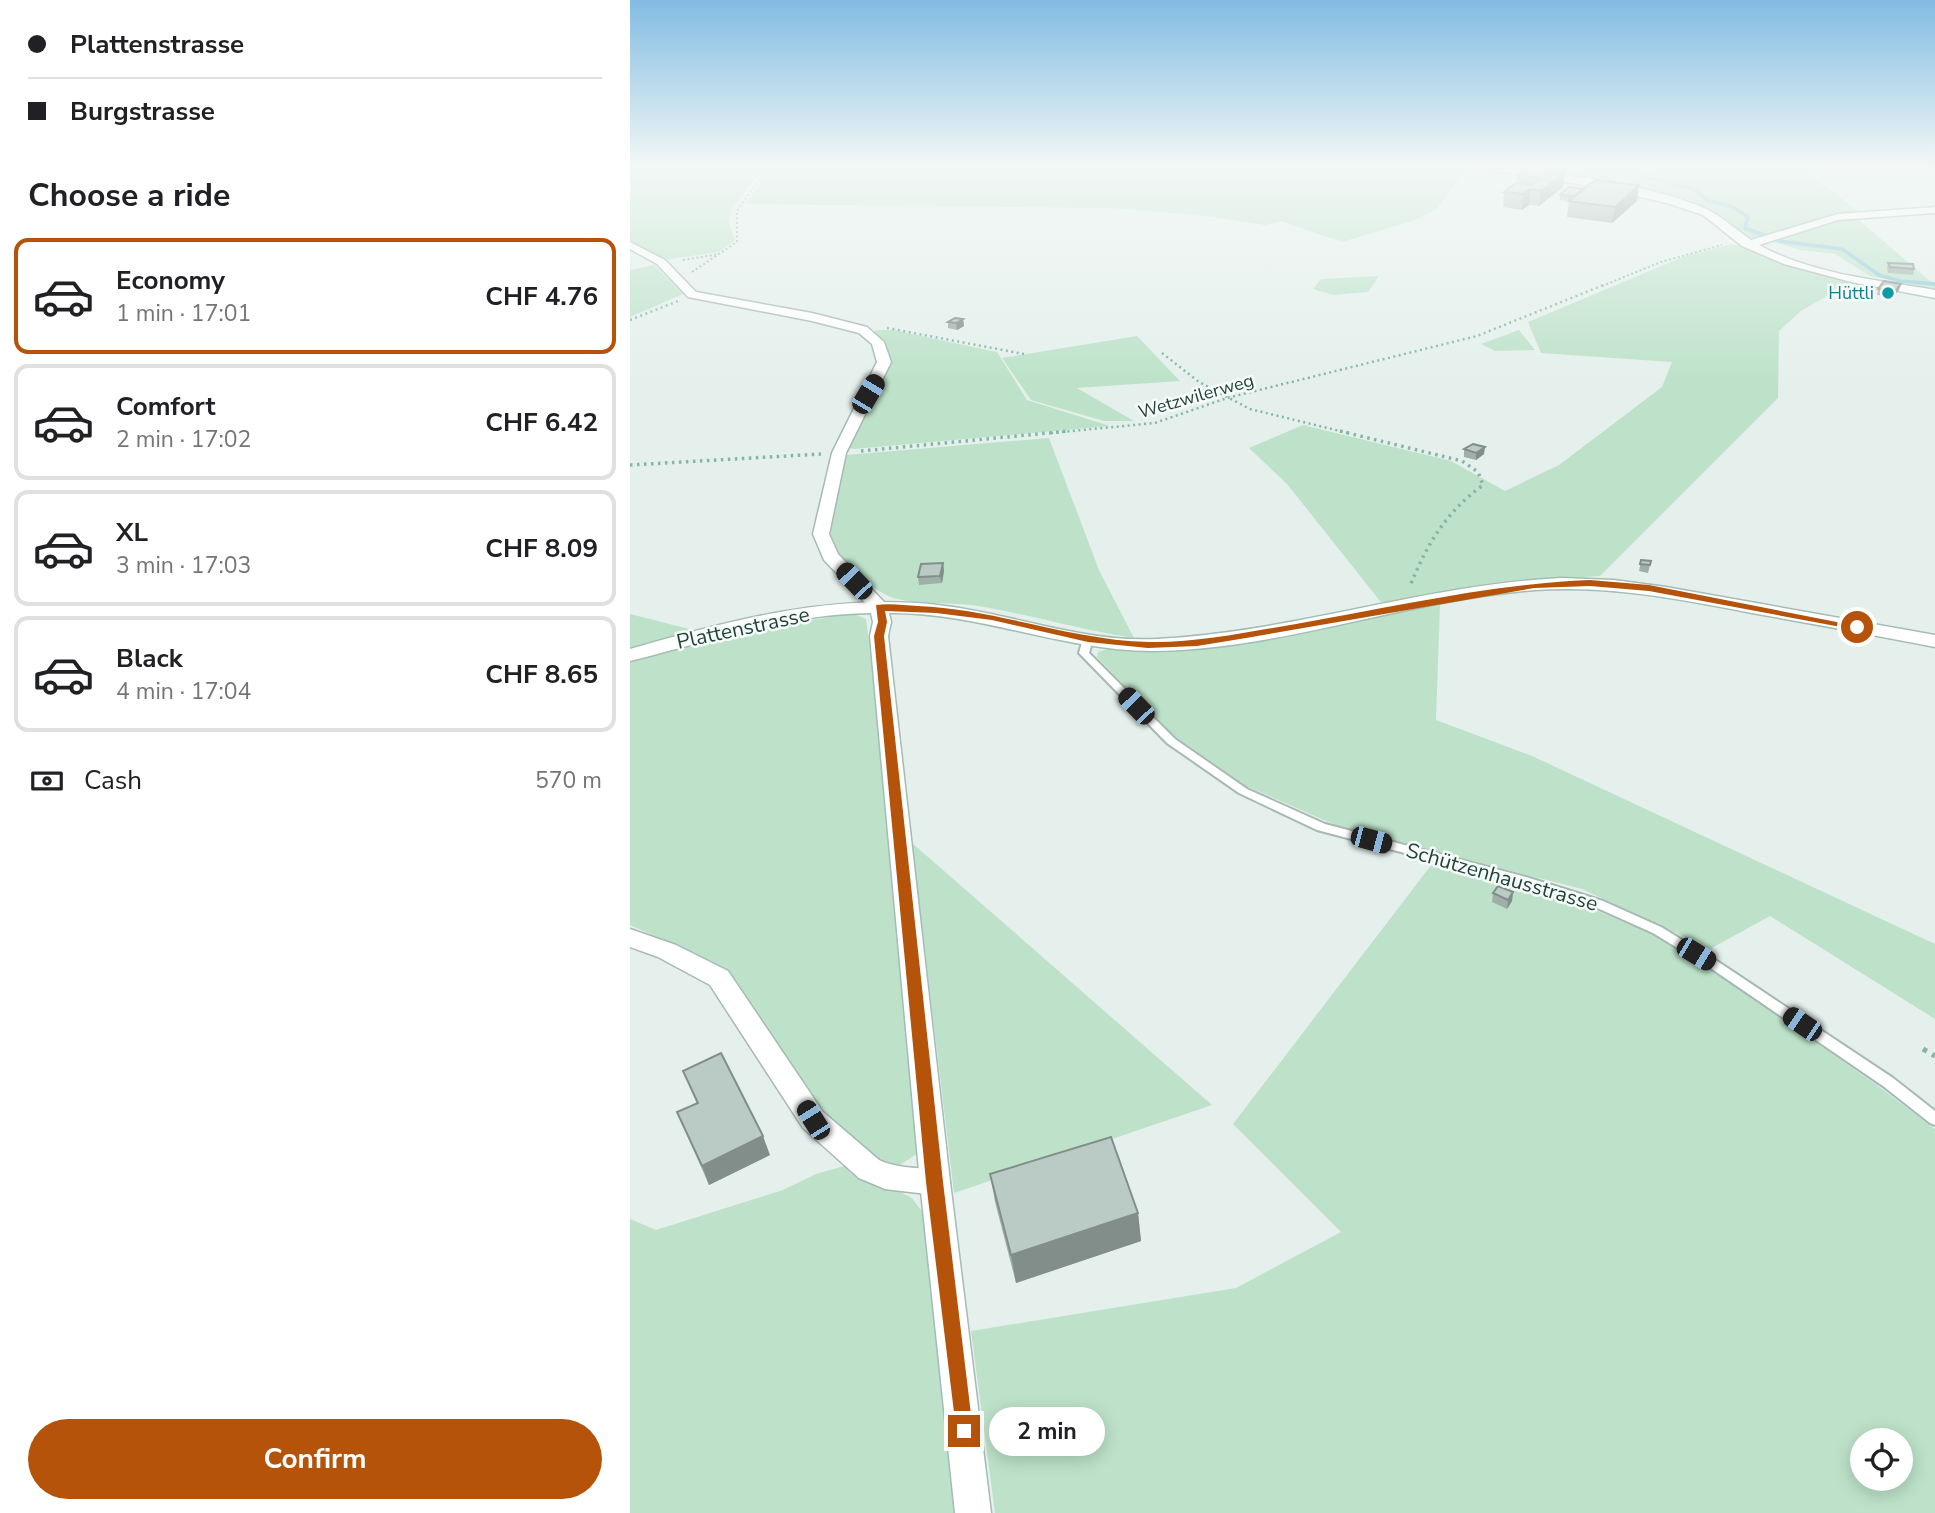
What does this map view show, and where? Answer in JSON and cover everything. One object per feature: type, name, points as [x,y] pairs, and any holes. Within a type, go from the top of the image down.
[{"type":"street","points":[[1741,239],[1746,244],[1797,263],[1935,294]]},
{"type":"street","points":[[1746,244],[1777,239]]},
{"type":"street","points":[[630,245],[661,262],[692,295],[813,317],[863,330],[878,342],[884,362],[839,453],[821,534],[830,556],[879,607],[883,622],[879,636],[934,1182],[973,1513]]},
{"type":"street","name":"Plattenstrasse","points":[[630,655],[763,621],[819,612],[879,607],[992,617],[1088,639],[1148,645],[1197,643],[1534,585],[1590,583],[1649,588],[1935,641]]},
{"type":"street","points":[[630,938],[667,951],[719,978],[813,1120],[869,1169],[886,1177],[934,1182]]},
{"type":"lane","name":"Schützenhausstrasse","points":[[1088,639],[1084,653],[1171,741],[1243,791],[1321,827],[1522,880],[1599,904],[1657,930],[1716,966],[1876,1074],[1935,1119]]},
{"type":"path","points":[[679,283],[690,273],[725,253],[737,243],[737,239]]},
{"type":"path","name":"Wetzwilerweg","points":[[630,465],[839,453],[1155,424],[1227,398],[1517,324],[1682,255],[1726,244],[1746,244]]},
{"type":"path","points":[[661,262],[725,253]]},
{"type":"path","points":[[630,320],[692,295]]},
{"type":"path","points":[[863,330],[891,329],[1024,354]]},
{"type":"path","points":[[1162,353],[1199,382],[1227,398],[1279,417],[1462,461],[1478,472],[1483,485],[1462,499],[1442,519],[1423,551],[1402,606]]},
{"type":"path","points":[[1923,1049],[1935,1056]]},
{"type":"green space","points":[[630,239],[735,240],[719,252],[664,260]]},
{"type":"green space","points":[[1332,239],[1353,239],[1342,242]]},
{"type":"green space","points":[[1739,239],[1880,239],[1930,281],[1935,282],[1935,289],[1870,276],[1835,254],[1800,250],[1771,241],[1746,244]]},
{"type":"green space","points":[[1728,245],[1740,245],[1794,265],[1855,280],[1801,311],[1779,331],[1778,398],[1600,576],[1510,582],[1386,603],[1380,601],[1287,484],[1249,448],[1303,425],[1451,461],[1505,491],[1559,465],[1662,387],[1672,362],[1541,353],[1528,322],[1683,257]]},
{"type":"green space","points":[[654,265],[683,294],[630,317],[630,270]]},
{"type":"green space","points":[[1379,276],[1368,292],[1333,295],[1313,289],[1321,279]]},
{"type":"green space","points":[[893,330],[997,352],[1027,400],[1110,426],[854,449],[846,447],[890,365],[888,351],[874,332]]},
{"type":"green space","points":[[1519,330],[1535,350],[1495,351],[1481,344]]},
{"type":"green space","points":[[1137,336],[1180,381],[1077,388],[1134,421],[1104,421],[1031,400],[1002,358]]},
{"type":"green space","points":[[1049,438],[1099,570],[1134,638],[971,605],[897,599],[879,591],[860,577],[837,552],[831,536],[831,525],[846,455]]},
{"type":"green space","points":[[1440,605],[1436,720],[1532,756],[1935,944],[1935,1019],[1770,916],[1710,949],[1582,889],[1340,827],[1246,786],[1169,732],[1097,657],[1098,652],[1107,649],[1212,646]]},
{"type":"green space","points":[[630,614],[697,631],[630,650]]},
{"type":"green space","points":[[854,614],[866,619],[872,665],[921,1151],[900,1165],[879,1163],[816,1110],[772,1037],[723,967],[630,925],[630,660],[751,628]]},
{"type":"green space","points":[[912,843],[1212,1105],[954,1193]]},
{"type":"green space","points":[[1432,864],[1576,902],[1651,933],[1715,971],[1935,1129],[1935,1513],[995,1513],[971,1331],[1236,1288],[1341,1232],[1233,1124]]},
{"type":"green space","points":[[848,1165],[912,1198],[929,1221],[957,1513],[630,1513],[630,1219],[656,1230],[783,1190],[816,1174]]},
{"type":"building","points":[[1888,263],[1913,264],[1914,269],[1890,267]]},
{"type":"building","points":[[1884,281],[1901,284],[1895,291],[1878,289]]},
{"type":"building","points":[[955,318],[963,319],[956,323],[948,322]]},
{"type":"building","points":[[1473,444],[1485,447],[1476,453],[1464,449]]},
{"type":"building","points":[[1641,560],[1651,561],[1650,565],[1640,564]]},
{"type":"building","points":[[943,563],[940,576],[918,577],[921,564]]},
{"type":"building","points":[[1498,886],[1513,892],[1508,900],[1493,893]]},
{"type":"building","points":[[721,1053],[763,1136],[702,1166],[677,1112],[698,1103],[683,1071]]},
{"type":"building","points":[[1111,1137],[1138,1213],[1011,1255],[990,1174]]},
{"type":"waterway","points":[[1773,239],[1842,249],[1879,275],[1900,281],[1935,284]]},
{"type":"place","name":"Hüttli","points":[[1888,293]]},
{"type":"route","points":[[964,1431],[934,1182],[879,636],[883,622],[879,607],[910,607],[992,617],[1088,639],[1148,645],[1197,643],[1534,585],[1590,583],[1649,588],[1857,627]]}]
